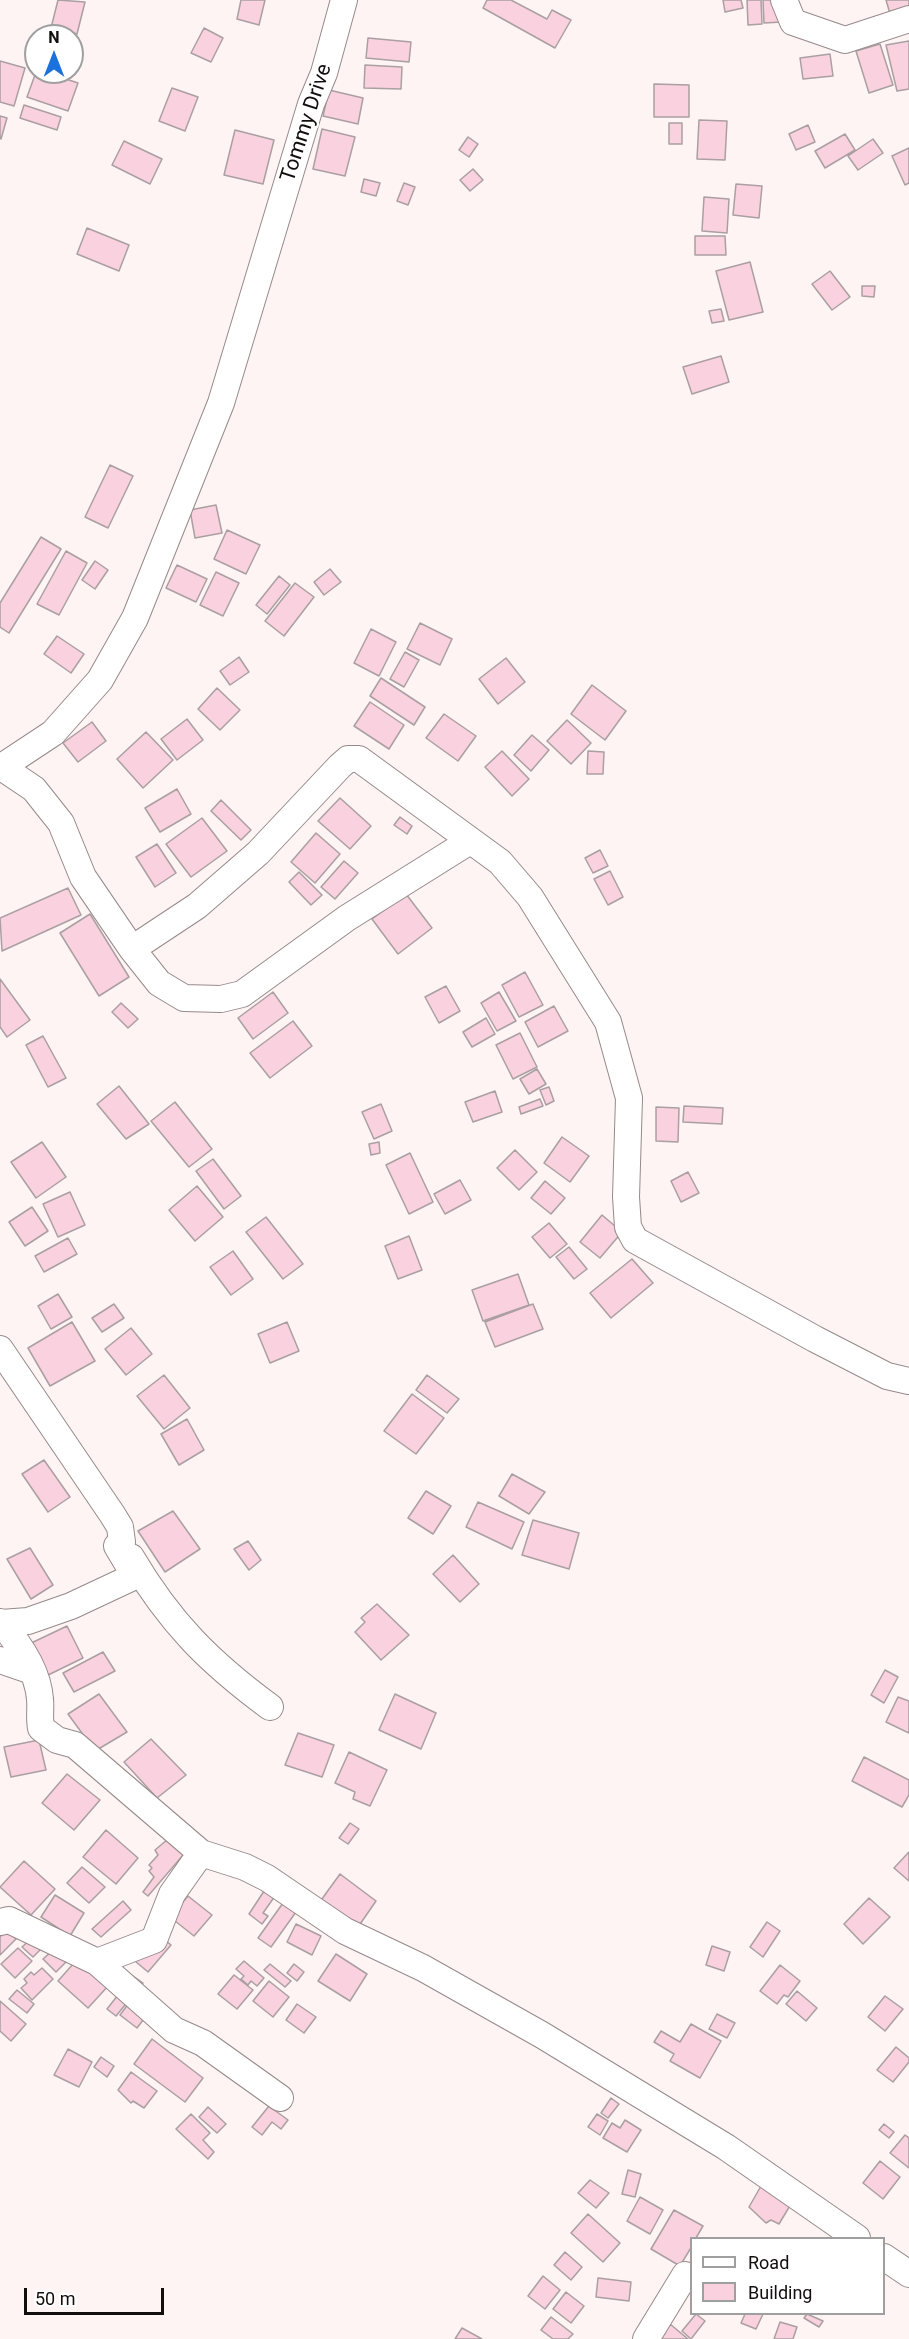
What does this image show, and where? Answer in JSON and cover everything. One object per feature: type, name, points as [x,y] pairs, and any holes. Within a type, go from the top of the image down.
[{"type":"street","name":"Tommy Drive","points":[[2,768],[53,733],[92,689],[135,618],[221,403],[311,104],[324,73],[344,0]]},
{"type":"street","points":[[784,0],[793,22],[845,40],[909,19]]},
{"type":"street","points":[[132,950],[197,906],[258,853],[348,759],[359,759],[500,862],[530,897],[609,1022],[629,1098],[626,1197],[628,1227],[635,1239],[887,1376],[909,1381]]},
{"type":"street","points":[[2,768],[34,789],[61,824],[83,877],[132,950],[159,983],[184,998],[221,999],[242,994],[347,918],[470,841]]},
{"type":"street","points":[[0,1349],[112,1514],[120,1527],[122,1542],[153,1594],[193,1644],[230,1678],[270,1707]]},
{"type":"street","points":[[0,1622],[28,1621],[71,1606],[135,1576],[117,1546],[122,1542]]},
{"type":"street","points":[[0,1622],[13,1637],[32,1671],[40,1698],[41,1728],[57,1740],[75,1745],[201,1853],[244,1867],[267,1878],[345,1931],[423,1968],[542,2036],[726,2148],[856,2237]]},
{"type":"street","points":[[0,1660],[32,1671]]},
{"type":"street","points":[[97,1962],[154,1940],[172,1894],[201,1853]]},
{"type":"street","points":[[0,1922],[9,1920],[97,1962],[174,2030],[203,2043],[280,2098]]},
{"type":"street","points":[[885,2258],[908,2271]]},
{"type":"street","points":[[646,2339],[685,2275]]},
{"type":"building","points":[[58,0],[85,2],[80,24],[52,24]]},
{"type":"building","points":[[241,0],[265,0],[259,25],[237,19]]},
{"type":"building","points":[[487,0],[511,0],[547,19],[552,10],[571,20],[555,48],[483,8]]},
{"type":"building","points":[[723,0],[741,0],[743,8],[725,12]]},
{"type":"building","points":[[747,0],[761,0],[762,24],[748,25]]},
{"type":"building","points":[[763,0],[780,0],[782,22],[764,23]]},
{"type":"building","points":[[886,0],[909,0],[909,12],[891,17]]},
{"type":"building","points":[[204,28],[223,38],[211,62],[191,53]]},
{"type":"building","points":[[368,38],[411,42],[409,62],[366,58]]},
{"type":"building","points":[[909,41],[909,89],[897,91],[886,45]]},
{"type":"building","points":[[880,44],[893,85],[869,93],[856,51]]},
{"type":"building","points":[[830,54],[833,76],[803,79],[800,58]]},
{"type":"building","points":[[0,61],[24,68],[14,106],[0,102]]},
{"type":"building","points":[[365,65],[402,67],[401,89],[364,88]]},
{"type":"building","points":[[32,84],[78,84],[68,111],[27,97]]},
{"type":"building","points":[[654,84],[689,85],[689,117],[654,117]]},
{"type":"building","points":[[172,88],[198,97],[185,131],[159,121]]},
{"type":"building","points":[[329,90],[363,98],[358,124],[323,116]]},
{"type":"building","points":[[24,105],[61,117],[57,130],[20,118]]},
{"type":"building","points":[[0,116],[7,118],[1,139],[0,138]]},
{"type":"building","points":[[699,120],[727,121],[725,160],[697,159]]},
{"type":"building","points":[[669,123],[682,123],[682,144],[669,144]]},
{"type":"building","points":[[808,125],[815,142],[796,150],[789,134]]},
{"type":"building","points":[[322,129],[355,137],[345,176],[313,169]]},
{"type":"building","points":[[235,130],[274,140],[263,184],[224,175]]},
{"type":"building","points":[[845,134],[855,150],[825,168],[815,151]]},
{"type":"building","points":[[468,137],[478,144],[469,157],[459,150]]},
{"type":"building","points":[[873,139],[883,153],[858,170],[848,156]]},
{"type":"building","points":[[124,141],[162,159],[150,184],[112,165]]},
{"type":"building","points":[[909,148],[909,183],[905,185],[892,156]]},
{"type":"building","points":[[473,169],[483,180],[470,191],[460,180]]},
{"type":"building","points":[[364,179],[380,183],[376,196],[361,192]]},
{"type":"building","points":[[404,183],[415,187],[408,205],[397,201]]},
{"type":"building","points":[[736,184],[762,186],[759,218],[733,215]]},
{"type":"building","points":[[704,197],[729,199],[727,233],[702,231]]},
{"type":"building","points":[[87,228],[129,245],[119,271],[77,254]]},
{"type":"building","points":[[695,236],[725,236],[726,255],[695,255]]},
{"type":"building","points":[[750,262],[763,312],[729,320],[716,271]]},
{"type":"building","points":[[830,271],[850,297],[832,310],[812,284]]},
{"type":"building","points":[[862,286],[875,286],[874,297],[862,296]]},
{"type":"building","points":[[721,309],[724,321],[712,323],[709,311]]},
{"type":"building","points":[[721,356],[729,382],[692,394],[683,367]]},
{"type":"building","points":[[110,465],[133,476],[108,528],[85,517]]},
{"type":"building","points":[[216,505],[222,533],[195,538],[190,510]]},
{"type":"building","points":[[227,530],[260,545],[246,574],[214,559]]},
{"type":"building","points":[[41,537],[61,549],[9,633],[0,627],[0,603]]},
{"type":"building","points":[[66,551],[87,563],[59,615],[37,604]]},
{"type":"building","points":[[95,561],[108,570],[95,589],[82,580]]},
{"type":"building","points":[[177,565],[207,579],[196,602],[166,588]]},
{"type":"building","points":[[330,569],[341,582],[324,595],[314,582]]},
{"type":"building","points":[[216,572],[239,583],[223,616],[200,605]]},
{"type":"building","points":[[279,576],[290,585],[267,614],[256,605]]},
{"type":"building","points":[[295,583],[314,597],[284,636],[265,621]]},
{"type":"building","points":[[420,623],[452,639],[440,665],[407,649]]},
{"type":"building","points":[[371,629],[396,642],[379,676],[354,663]]},
{"type":"building","points":[[57,636],[84,654],[71,673],[44,654]]},
{"type":"building","points":[[405,652],[419,660],[404,687],[390,679]]},
{"type":"building","points":[[239,657],[249,672],[230,685],[220,671]]},
{"type":"building","points":[[506,658],[525,682],[498,704],[479,679]]},
{"type":"building","points":[[381,678],[425,707],[414,725],[370,696]]},
{"type":"building","points":[[592,685],[626,711],[605,740],[571,714]]},
{"type":"building","points":[[217,688],[240,710],[220,730],[198,709]]},
{"type":"building","points":[[370,702],[404,725],[389,749],[354,726]]},
{"type":"building","points":[[444,714],[476,736],[458,761],[426,738]]},
{"type":"building","points":[[187,719],[203,740],[177,760],[161,739]]},
{"type":"building","points":[[567,720],[591,743],[571,764],[547,741]]},
{"type":"building","points":[[92,722],[106,741],[78,762],[63,743]]},
{"type":"building","points":[[146,732],[173,760],[143,788],[117,759]]},
{"type":"building","points":[[532,735],[549,750],[531,771],[514,755]]},
{"type":"building","points":[[502,751],[529,779],[512,796],[485,767]]},
{"type":"building","points":[[588,751],[604,752],[603,774],[587,774]]},
{"type":"building","points":[[177,789],[191,814],[160,832],[145,808]]},
{"type":"building","points":[[340,798],[371,826],[350,849],[318,821]]},
{"type":"building","points":[[221,800],[251,830],[241,840],[211,811]]},
{"type":"building","points":[[400,817],[412,826],[407,834],[394,825]]},
{"type":"building","points":[[202,818],[227,851],[191,877],[166,844]]},
{"type":"building","points":[[316,833],[340,854],[315,883],[291,862]]},
{"type":"building","points":[[157,844],[176,873],[155,887],[136,857]]},
{"type":"building","points":[[600,850],[608,866],[593,873],[585,858]]},
{"type":"building","points":[[344,861],[358,873],[335,899],[321,887]]},
{"type":"building","points":[[610,871],[623,897],[608,905],[594,879]]},
{"type":"building","points":[[299,872],[322,895],[311,905],[289,882]]},
{"type":"building","points":[[68,888],[81,915],[2,951],[0,918]]},
{"type":"building","points":[[406,894],[432,928],[398,954],[372,919]]},
{"type":"building","points":[[90,914],[129,977],[99,996],[60,933]]},
{"type":"building","points":[[525,972],[543,1005],[519,1017],[502,985]]},
{"type":"building","points":[[0,979],[30,1020],[7,1037],[0,1027]]},
{"type":"building","points":[[446,986],[460,1011],[439,1023],[425,997]]},
{"type":"building","points":[[273,992],[288,1013],[253,1039],[238,1018]]},
{"type":"building","points":[[499,992],[516,1021],[497,1031],[481,1003]]},
{"type":"building","points":[[121,1003],[138,1019],[128,1028],[112,1012]]},
{"type":"building","points":[[554,1006],[568,1031],[538,1047],[525,1022]]},
{"type":"building","points":[[486,1018],[495,1034],[472,1047],[463,1032]]},
{"type":"building","points":[[293,1021],[312,1046],[270,1078],[250,1053]]},
{"type":"building","points":[[520,1033],[537,1067],[513,1079],[496,1045]]},
{"type":"building","points":[[43,1036],[66,1078],[48,1087],[26,1045]]},
{"type":"building","points":[[537,1069],[546,1084],[529,1094],[520,1079]]},
{"type":"building","points":[[119,1086],[149,1124],[126,1139],[97,1104]]},
{"type":"building","points":[[549,1087],[554,1101],[546,1105],[540,1090]]},
{"type":"building","points":[[495,1091],[502,1112],[473,1122],[465,1102]]},
{"type":"building","points":[[540,1099],[543,1106],[521,1114],[519,1107]]},
{"type":"building","points":[[175,1102],[212,1149],[189,1167],[151,1121]]},
{"type":"building","points":[[381,1104],[392,1131],[374,1139],[362,1112]]},
{"type":"building","points":[[684,1106],[723,1108],[722,1124],[683,1122]]},
{"type":"building","points":[[656,1107],[679,1108],[678,1142],[656,1141]]},
{"type":"building","points":[[562,1137],[589,1156],[570,1182],[544,1163]]},
{"type":"building","points":[[42,1142],[66,1177],[36,1198],[11,1162]]},
{"type":"building","points":[[379,1142],[380,1153],[371,1155],[369,1144]]},
{"type":"building","points":[[515,1150],[537,1172],[519,1190],[497,1168]]},
{"type":"building","points":[[410,1153],[433,1202],[409,1214],[386,1165]]},
{"type":"building","points":[[213,1159],[241,1196],[224,1209],[196,1171]]},
{"type":"building","points":[[688,1172],[699,1193],[681,1202],[671,1181]]},
{"type":"building","points":[[460,1180],[471,1200],[445,1214],[434,1194]]},
{"type":"building","points":[[545,1181],[565,1198],[551,1214],[531,1198]]},
{"type":"building","points":[[197,1186],[223,1217],[195,1241],[169,1210]]},
{"type":"building","points":[[70,1192],[85,1225],[58,1237],[43,1204]]},
{"type":"building","points":[[32,1207],[48,1231],[25,1246],[9,1222]]},
{"type":"building","points":[[602,1215],[622,1232],[600,1258],[580,1242]]},
{"type":"building","points":[[266,1217],[303,1264],[283,1279],[246,1232]]},
{"type":"building","points":[[549,1223],[567,1244],[550,1258],[532,1237]]},
{"type":"building","points":[[409,1236],[422,1270],[398,1279],[385,1246]]},
{"type":"building","points":[[68,1238],[77,1254],[44,1272],[35,1256]]},
{"type":"building","points":[[569,1247],[587,1269],[574,1279],[556,1257]]},
{"type":"building","points":[[233,1251],[253,1279],[231,1295],[210,1267]]},
{"type":"building","points":[[632,1259],[653,1283],[611,1318],[590,1293]]},
{"type":"building","points":[[518,1274],[529,1305],[483,1321],[472,1290]]},
{"type":"building","points":[[58,1294],[72,1317],[51,1329],[38,1306]]},
{"type":"building","points":[[114,1304],[124,1318],[102,1332],[92,1318]]},
{"type":"building","points":[[533,1304],[543,1329],[495,1347],[485,1322]]},
{"type":"building","points":[[72,1322],[95,1361],[50,1386],[28,1348]]},
{"type":"building","points":[[287,1322],[299,1351],[270,1363],[258,1334]]},
{"type":"building","points":[[131,1328],[152,1354],[126,1375],[105,1349]]},
{"type":"building","points":[[164,1375],[190,1408],[164,1429],[137,1396]]},
{"type":"building","points":[[427,1375],[459,1399],[447,1413],[416,1390]]},
{"type":"building","points":[[412,1394],[444,1418],[416,1454],[384,1431]]},
{"type":"building","points":[[187,1419],[204,1450],[179,1465],[161,1434]]},
{"type":"building","points":[[44,1460],[70,1497],[48,1512],[22,1474]]},
{"type":"building","points":[[512,1474],[545,1492],[529,1514],[499,1496]]},
{"type":"building","points":[[426,1491],[451,1506],[433,1534],[408,1518]]},
{"type":"building","points":[[478,1502],[524,1522],[512,1549],[466,1527]]},
{"type":"building","points":[[173,1511],[200,1549],[165,1572],[138,1531]]},
{"type":"building","points":[[533,1520],[579,1533],[569,1569],[522,1555]]},
{"type":"building","points":[[248,1541],[261,1560],[249,1570],[234,1549]]},
{"type":"building","points":[[30,1548],[53,1585],[31,1599],[7,1559]]},
{"type":"building","points":[[453,1555],[479,1584],[460,1602],[433,1574]]},
{"type":"building","points":[[377,1604],[409,1635],[381,1660],[355,1632],[365,1622],[361,1618]]},
{"type":"building","points":[[67,1626],[83,1658],[42,1678],[25,1646]]},
{"type":"building","points":[[103,1652],[115,1671],[74,1692],[63,1673]]},
{"type":"building","points":[[885,1670],[898,1677],[884,1703],[871,1695]]},
{"type":"building","points":[[99,1694],[127,1732],[95,1751],[68,1714]]},
{"type":"building","points":[[395,1694],[436,1713],[421,1749],[379,1730]]},
{"type":"building","points":[[898,1697],[909,1701],[909,1733],[886,1722]]},
{"type":"building","points":[[298,1733],[334,1745],[322,1777],[285,1765]]},
{"type":"building","points":[[151,1739],[186,1775],[157,1798],[124,1762]]},
{"type":"building","points":[[39,1740],[46,1770],[11,1777],[4,1747]]},
{"type":"building","points":[[349,1752],[387,1770],[370,1806],[353,1799],[355,1792],[335,1783]]},
{"type":"building","points":[[864,1757],[909,1780],[909,1795],[902,1807],[852,1781]]},
{"type":"building","points":[[67,1774],[100,1800],[74,1830],[42,1803]]},
{"type":"building","points":[[350,1823],[359,1829],[348,1844],[339,1838]]},
{"type":"building","points":[[106,1830],[138,1858],[116,1884],[83,1857]]},
{"type":"building","points":[[168,1839],[184,1854],[148,1896],[143,1892],[154,1877],[149,1871],[152,1868],[149,1865],[158,1855],[155,1850]]},
{"type":"building","points":[[909,1852],[909,1881],[894,1868]]},
{"type":"building","points":[[24,1861],[55,1889],[31,1915],[0,1887]]},
{"type":"building","points":[[82,1867],[105,1887],[89,1903],[67,1883]]},
{"type":"building","points":[[340,1874],[376,1901],[356,1930],[319,1903]]},
{"type":"building","points":[[270,1882],[280,1889],[263,1913],[268,1916],[262,1924],[249,1914]]},
{"type":"building","points":[[55,1895],[84,1913],[70,1936],[41,1917]]},
{"type":"building","points":[[188,1896],[212,1915],[194,1936],[170,1917]]},
{"type":"building","points":[[869,1898],[890,1917],[863,1944],[844,1924]]},
{"type":"building","points":[[123,1901],[131,1910],[101,1937],[92,1929]]},
{"type":"building","points":[[283,1903],[296,1912],[271,1947],[258,1938]]},
{"type":"building","points":[[767,1922],[780,1931],[763,1957],[750,1947]]},
{"type":"building","points":[[296,1924],[321,1936],[312,1955],[287,1942]]},
{"type":"building","points":[[152,1929],[171,1945],[148,1972],[129,1956]]},
{"type":"building","points":[[7,1930],[16,1939],[0,1955],[0,1937]]},
{"type":"building","points":[[33,1937],[43,1947],[33,1957],[22,1947]]},
{"type":"building","points":[[712,1946],[730,1952],[724,1971],[706,1965]]},
{"type":"building","points":[[18,1948],[32,1961],[15,1978],[1,1964]]},
{"type":"building","points":[[53,1950],[71,1957],[56,1972],[43,1959]]},
{"type":"building","points":[[336,1954],[367,1974],[350,2001],[318,1981]]},
{"type":"building","points":[[81,1955],[120,1973],[88,2008],[58,1981]]},
{"type":"building","points":[[244,1961],[264,1978],[257,1986],[251,1981],[248,1985],[241,1979],[244,1976],[236,1969]]},
{"type":"building","points":[[270,1964],[291,1981],[285,1987],[264,1970]]},
{"type":"building","points":[[294,1964],[304,1972],[297,1981],[287,1973]]},
{"type":"building","points":[[780,1965],[800,1981],[788,1997],[784,1995],[777,2004],[760,1991]]},
{"type":"building","points":[[42,1968],[53,1979],[32,2000],[21,1988],[27,1983],[24,1979],[31,1972],[34,1975]]},
{"type":"building","points":[[234,1975],[253,1990],[237,2009],[218,1994]]},
{"type":"building","points":[[133,1976],[143,1983],[116,2016],[107,2009]]},
{"type":"building","points":[[269,1981],[289,1997],[273,2017],[253,2001]]},
{"type":"building","points":[[17,1990],[34,2004],[27,2013],[9,1999]]},
{"type":"building","points":[[797,1991],[817,2008],[806,2021],[786,2004]]},
{"type":"building","points":[[135,1995],[152,2008],[137,2028],[120,2015]]},
{"type":"building","points":[[885,1996],[903,2009],[885,2031],[868,2017]]},
{"type":"building","points":[[0,2001],[26,2024],[11,2041],[0,2031]]},
{"type":"building","points":[[297,2004],[316,2017],[304,2033],[286,2020]]},
{"type":"building","points":[[717,2014],[735,2023],[727,2038],[709,2029]]},
{"type":"building","points":[[691,2024],[721,2041],[700,2078],[670,2061],[674,2054],[654,2042],[661,2031],[680,2042]]},
{"type":"building","points":[[152,2039],[203,2078],[185,2102],[134,2064]]},
{"type":"building","points":[[896,2047],[909,2058],[909,2062],[893,2082],[877,2070]]},
{"type":"building","points":[[68,2049],[92,2062],[79,2087],[54,2075]]},
{"type":"building","points":[[101,2057],[114,2066],[107,2077],[94,2067]]},
{"type":"building","points":[[131,2072],[157,2091],[144,2108],[133,2101],[131,2103],[118,2090]]},
{"type":"building","points":[[611,2098],[619,2104],[608,2118],[601,2113]]},
{"type":"building","points":[[269,2106],[288,2120],[281,2129],[272,2122],[262,2135],[252,2127]]},
{"type":"building","points":[[208,2107],[226,2124],[217,2133],[199,2117]]},
{"type":"building","points":[[191,2114],[210,2133],[203,2140],[214,2152],[208,2159],[176,2129]]},
{"type":"building","points":[[597,2114],[608,2121],[600,2135],[588,2127]]},
{"type":"building","points":[[625,2120],[641,2130],[627,2152],[603,2138],[612,2123],[620,2128]]},
{"type":"building","points":[[884,2124],[894,2132],[889,2138],[879,2130]]},
{"type":"building","points":[[905,2135],[909,2138],[909,2168],[890,2153]]},
{"type":"building","points":[[880,2161],[900,2177],[883,2199],[863,2183]]},
{"type":"building","points":[[628,2170],[641,2174],[635,2197],[622,2194]]},
{"type":"building","points":[[590,2180],[609,2193],[596,2208],[578,2193]]},
{"type":"building","points":[[761,2186],[791,2204],[779,2224],[771,2220],[766,2223],[749,2207]]},
{"type":"building","points":[[640,2197],[663,2210],[650,2234],[627,2221]]},
{"type":"building","points":[[674,2210],[703,2226],[697,2237],[690,2237],[690,2249],[680,2266],[651,2249]]},
{"type":"building","points":[[588,2214],[620,2243],[603,2262],[571,2233]]},
{"type":"building","points":[[565,2252],[582,2267],[571,2280],[554,2265]]},
{"type":"building","points":[[543,2276],[560,2290],[545,2309],[528,2296]]},
{"type":"building","points":[[598,2278],[631,2282],[629,2301],[596,2297]]},
{"type":"building","points":[[566,2292],[584,2306],[571,2323],[553,2309]]},
{"type":"building","points":[[695,2315],[705,2321],[691,2339],[682,2331]]},
{"type":"building","points":[[745,2315],[763,2315],[756,2329],[741,2323]]},
{"type":"building","points":[[809,2315],[823,2321],[819,2327],[804,2318]]},
{"type":"building","points":[[551,2317],[573,2334],[568,2339],[553,2339],[541,2330]]},
{"type":"building","points":[[780,2322],[797,2327],[793,2339],[774,2339]]},
{"type":"building","points":[[670,2324],[688,2339],[660,2339]]},
{"type":"building","points":[[462,2328],[482,2339],[455,2339]]}]
